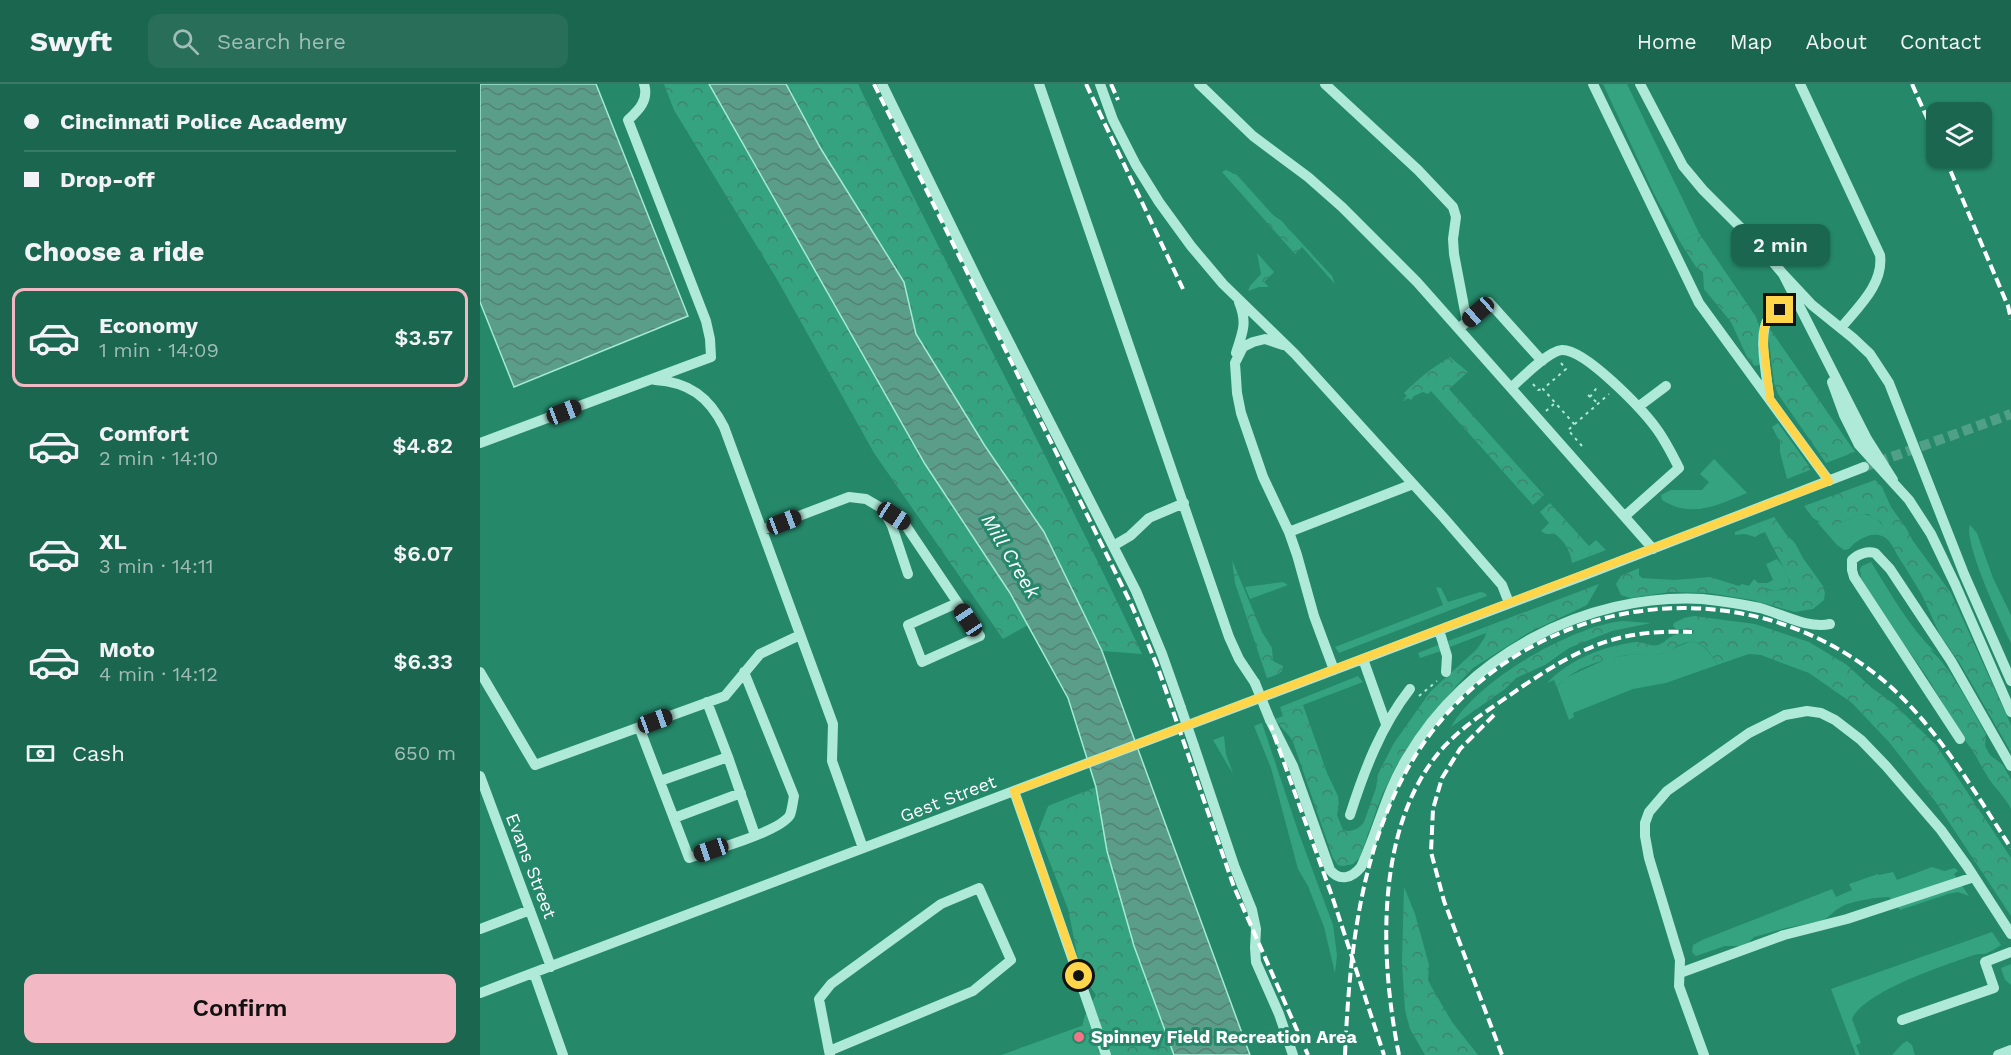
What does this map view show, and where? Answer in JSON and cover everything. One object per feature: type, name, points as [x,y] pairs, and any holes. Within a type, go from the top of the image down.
[{"type":"street","points":[[480,443],[711,357],[706,321],[628,120],[639,110],[647,93],[645,84]]},
{"type":"street","points":[[882,84],[982,289],[1144,609],[1254,918],[1256,962],[1279,1014],[1293,1055]]},
{"type":"street","points":[[1039,84],[1233,646],[1255,682],[1270,720],[1297,775],[1330,870],[1336,876],[1348,877],[1355,874],[1361,867],[1390,789],[1415,744],[1468,684],[1486,668],[1523,643],[1562,624],[1595,612],[1629,604],[1667,600],[1700,599],[1738,603],[1817,626],[1830,624]]},
{"type":"street","points":[[1199,84],[1259,142],[1297,168],[1336,201],[1463,326],[1511,388],[1653,549]]},
{"type":"street","points":[[1325,84],[1418,170],[1453,207],[1456,217],[1453,239],[1454,254],[1463,326]]},
{"type":"street","points":[[1593,84],[1690,286],[1704,310],[1829,481]]},
{"type":"street","points":[[1640,84],[1683,166],[1703,190],[1812,305],[1870,354],[1888,383],[1974,598],[2011,681]]},
{"type":"street","points":[[1800,84],[1880,255],[1878,279],[1841,328]]},
{"type":"street","points":[[1101,87],[1110,114],[1125,144],[1159,202],[1199,256],[1235,296],[1295,354],[1413,484],[1502,585],[1509,603]]},
{"type":"street","points":[[1783,274],[1867,439],[1893,480],[1917,511],[1939,549],[2011,712]]},
{"type":"street","points":[[1235,296],[1242,308],[1244,326],[1235,363],[1241,413],[1269,491],[1288,532],[1302,571],[1314,616],[1334,670]]},
{"type":"street","points":[[1770,399],[1764,347],[1765,324],[1772,315],[1796,300]]},
{"type":"street","points":[[1463,326],[1489,303],[1542,361]]},
{"type":"street","points":[[1235,363],[1243,347],[1259,340],[1279,342],[1295,354]]},
{"type":"street","points":[[1511,388],[1542,361],[1556,352],[1568,351],[1584,359],[1638,407],[1657,429],[1679,468],[1625,516]]},
{"type":"street","points":[[649,380],[671,381],[687,388],[705,398],[717,412],[833,724],[832,761],[863,848]]},
{"type":"street","points":[[1638,407],[1666,386]]},
{"type":"street","name":"Gest Street","points":[[480,993],[1172,732],[1864,467]]},
{"type":"street","points":[[1288,532],[1413,484]]},
{"type":"street","points":[[762,530],[849,497],[866,499],[904,523],[980,636],[922,662],[908,625],[957,603]]},
{"type":"street","points":[[1113,546],[1130,536],[1149,518],[1184,503]]},
{"type":"street","points":[[883,509],[892,526],[908,574]]},
{"type":"street","points":[[1960,739],[1854,577],[1852,560],[1858,556],[1875,553],[1890,569],[1951,662],[2011,766]]},
{"type":"street","points":[[1439,630],[1447,656],[1446,672]]},
{"type":"street","points":[[480,672],[534,765],[725,696],[760,654],[800,635]]},
{"type":"street","points":[[1363,659],[1386,724]]},
{"type":"street","points":[[639,727],[689,858],[779,825],[790,815],[794,796],[744,672]]},
{"type":"street","points":[[1350,815],[1386,724],[1410,689]]},
{"type":"street","points":[[707,702],[755,835]]},
{"type":"street","points":[[1704,1055],[1679,986],[1680,960],[1649,858],[1645,836],[1647,817],[1656,802],[1667,791],[1749,733],[1785,715],[1799,711],[1815,712],[1835,720],[1852,732],[1886,766],[1933,820],[1967,866],[2011,934]]},
{"type":"street","points":[[660,781],[728,757]]},
{"type":"street","name":"Evans Street","points":[[480,776],[551,967]]},
{"type":"street","points":[[1014,791],[1106,1055]]},
{"type":"street","points":[[674,818],[741,793]]},
{"type":"street","points":[[1680,973],[1795,932],[1847,919],[1974,877]]},
{"type":"street","points":[[979,888],[1011,960],[974,992],[830,1053],[819,999],[831,984],[941,904],[979,888]]},
{"type":"street","points":[[480,929],[530,910]]},
{"type":"street","points":[[1902,1020],[1994,988],[1986,962],[2011,952]]},
{"type":"street","points":[[534,973],[563,1055]]},
{"type":"street","points":[[1998,1055],[2011,1050]]},
{"type":"path","points":[[1538,390],[1543,389],[1562,372]]},
{"type":"path","points":[[1582,446],[1569,430],[1617,387]]},
{"type":"path","points":[[1543,389],[1575,425]]},
{"type":"path","points":[[1589,396],[1599,404]]},
{"type":"path","points":[[1551,406],[1555,403]]},
{"type":"path","points":[[1402,698],[1417,697],[1424,693],[1446,672]]},
{"type":"green space","points":[[664,84],[709,84],[925,464],[1010,593],[1028,625],[1003,639],[874,453],[778,281],[674,110]]},
{"type":"green space","points":[[786,84],[858,84],[1073,511],[1142,654],[1102,651],[1044,532],[985,446],[916,334],[904,282],[821,149]]},
{"type":"green space","points":[[1603,84],[1627,84],[1699,233],[1680,242],[1654,194]]},
{"type":"green space","points":[[1226,170],[1237,175],[1273,215],[1283,222],[1302,247],[1295,254],[1222,172]]},
{"type":"green space","points":[[1288,228],[1332,276],[1335,284],[1294,238]]},
{"type":"green space","points":[[1699,233],[1756,317],[1759,325],[1761,360],[1759,365],[1755,366],[1748,359],[1731,322],[1704,289],[1703,272],[1696,267],[1680,242]]},
{"type":"green space","points":[[1257,253],[1274,272],[1264,282],[1269,287],[1259,287],[1248,291],[1261,274]]},
{"type":"green space","points":[[1770,330],[1855,452],[1826,463],[1778,394],[1774,383],[1768,332]]},
{"type":"green space","points":[[1450,357],[1468,372],[1449,389],[1544,495],[1533,505],[1431,391],[1428,394],[1423,392],[1414,396],[1411,400],[1408,398],[1403,400],[1407,396],[1404,393]]},
{"type":"green space","points":[[1778,423],[1810,470],[1787,479],[1780,452],[1780,442],[1772,427]]},
{"type":"green space","points":[[1714,459],[1747,493],[1715,505],[1694,509],[1673,506],[1662,500],[1661,495],[1671,490],[1702,490],[1709,482],[1700,474]]},
{"type":"green space","points":[[1875,480],[1882,487],[1891,507],[1913,541],[1951,593],[2011,725],[2011,752],[1961,665],[1940,635],[1922,595],[1881,522],[1868,514],[1860,514],[1835,525],[1823,524],[1813,518],[1804,506]]},
{"type":"green space","points":[[1550,503],[1589,546],[1591,552],[1588,557],[1572,563],[1562,540],[1555,534],[1546,534],[1541,531],[1549,523],[1540,512]]},
{"type":"green space","points":[[1860,514],[1869,515],[1883,525],[1904,565],[1890,542],[1883,537],[1867,536],[1844,550],[1817,522],[1835,525]]},
{"type":"green space","points":[[1774,517],[1795,543],[1823,586],[1824,600],[1813,609],[1795,612],[1752,600],[1709,593],[1670,592],[1630,598],[1621,595],[1616,584],[1621,576],[1639,568],[1639,575],[1642,578],[1675,580],[1710,577],[1739,586],[1742,584],[1749,586],[1754,579],[1768,590],[1787,589],[1790,581],[1765,532],[1760,534],[1758,523]]},
{"type":"green space","points":[[1758,523],[1760,534],[1755,537],[1745,534],[1735,535],[1735,532]]},
{"type":"green space","points":[[1970,525],[1977,533],[1993,578],[2011,615],[2011,643],[1992,602],[1972,548]]},
{"type":"green space","points":[[1596,540],[1606,550],[1588,557],[1591,553],[1589,546]]},
{"type":"green space","points":[[1777,559],[1788,576],[1788,587],[1775,591],[1761,587],[1758,583],[1773,580],[1766,564]]},
{"type":"green space","points":[[1232,560],[1262,632],[1272,648],[1273,661],[1283,666],[1280,673],[1267,678],[1235,583]]},
{"type":"green space","points":[[1871,562],[1909,621],[1936,653],[1932,650],[1918,655],[1917,659],[1926,676],[1876,604],[1861,578],[1860,569]]},
{"type":"green space","points":[[1283,582],[1288,585],[1250,599],[1245,587]]},
{"type":"green space","points":[[1599,584],[1587,605],[1528,633],[1473,668],[1457,685],[1412,741],[1397,764],[1380,800],[1360,857],[1353,864],[1338,865],[1333,858],[1293,742],[1275,719],[1283,716],[1282,713],[1303,705],[1327,773],[1338,796],[1337,815],[1343,830],[1355,830],[1364,822],[1376,788],[1378,774],[1394,743],[1430,692],[1477,649],[1485,637],[1488,626]]},
{"type":"green space","points":[[1436,587],[1441,588],[1448,602],[1480,592],[1487,596],[1339,653],[1335,647],[1443,605]]},
{"type":"green space","points":[[1694,616],[1755,624],[1809,642],[1847,665],[1894,704],[1936,745],[2011,858],[2011,916],[1935,801],[1889,742],[1852,703],[1809,673],[1761,655],[1749,654],[1717,665],[1705,648],[1699,643],[1691,642],[1660,654],[1610,658],[1579,670],[1557,687],[1554,680],[1547,683],[1566,667],[1600,650],[1636,642],[1658,645],[1676,634],[1693,634],[1694,630],[1676,629],[1673,626],[1674,623],[1684,618]]},
{"type":"green space","points":[[1622,621],[1651,623],[1612,631],[1569,648],[1545,665],[1516,678],[1505,689],[1451,727],[1463,709],[1481,692],[1526,659],[1577,634],[1601,625]]},
{"type":"green space","points":[[1488,626],[1486,633],[1450,647],[1448,644],[1448,641]]},
{"type":"green space","points":[[1691,641],[1707,650],[1717,665],[1666,683],[1633,689],[1573,713],[1574,717],[1569,720],[1557,687],[1565,678],[1609,658],[1661,654]]},
{"type":"green space","points":[[1438,645],[1441,651],[1420,658],[1418,653]]},
{"type":"green space","points":[[1927,649],[1934,653],[1951,674],[1986,734],[1985,746],[1990,755],[2003,765],[2011,780],[2011,809],[1989,779],[1921,667],[1918,655]]},
{"type":"green space","points":[[1358,676],[1363,682],[1282,713],[1280,707]]},
{"type":"green space","points":[[1262,723],[1298,831],[1333,925],[1337,955],[1335,973],[1324,927],[1308,886],[1298,869],[1271,768],[1254,726]]},
{"type":"green space","points":[[1224,736],[1226,754],[1233,774],[1213,740]]},
{"type":"green space","points":[[1096,787],[1107,851],[1134,946],[1174,1055],[1089,1055],[1083,1037],[1084,1018],[1096,995],[1081,973],[1068,909],[1038,832],[1048,806]]},
{"type":"green space","points":[[1932,867],[1944,871],[1955,868],[1958,871],[1954,874],[1969,896],[1958,892],[1948,894],[1900,910],[1889,897],[1865,900],[1841,907],[1821,921],[1754,937],[1748,943],[1740,946],[1725,946],[1696,956],[1692,952],[1693,945],[1702,940],[1832,889],[1836,897],[1852,890],[1849,884],[1878,874],[1893,872],[1897,880]]},
{"type":"green space","points":[[1404,887],[1415,914],[1429,965],[1428,980],[1452,1022],[1478,1055],[1425,1055],[1410,1029],[1405,1010],[1402,962]]},
{"type":"green space","points":[[1992,932],[2001,945],[1993,950],[1942,966],[1906,981],[1888,989],[1860,1009],[1852,1019],[1861,1043],[1856,1045],[1860,1055],[1856,1055],[1831,989]]},
{"type":"green space","points":[[2011,964],[2011,985],[2005,980],[2001,968]]},
{"type":"green space","name":"Spinney Field Recreation Area","points":[[1101,1019],[1113,1055],[1001,1055]]},
{"type":"green space","points":[[1907,1041],[1912,1045],[1915,1055],[1892,1055],[1902,1044]]},
{"type":"water","points":[[480,84],[596,84],[688,316],[514,387],[480,302]]},
{"type":"water","name":"Mill Creek","points":[[709,84],[786,84],[821,149],[904,282],[916,334],[985,446],[1044,532],[1102,651],[1250,1055],[1174,1055],[1134,946],[1107,851],[1096,787],[1068,698],[1010,593],[925,464]]},
{"type":"tunnel","points":[[1864,467],[2011,414]]},
{"type":"railway","points":[[874,84],[1132,606],[1158,668],[1234,887],[1308,1055]]},
{"type":"railway","points":[[1086,84],[1183,289]]},
{"type":"railway","points":[[1111,84],[1118,100]]},
{"type":"railway","points":[[1912,84],[1926,116]]},
{"type":"railway","points":[[1949,168],[2008,306],[2011,319]]},
{"type":"railway","points":[[1345,1055],[1349,985],[1358,915],[1375,847],[1386,813],[1401,781],[1441,721],[1492,672],[1550,637],[1615,616],[1682,608],[1750,615],[1816,638],[1878,676],[1917,713],[1951,756],[2011,848]]},
{"type":"railway","points":[[1399,1055],[1388,979],[1386,938],[1393,856],[1404,817],[1419,782],[1441,750],[1491,708],[1564,660],[1622,637],[1666,632],[1692,632]]},
{"type":"railway","points":[[1494,715],[1460,749],[1442,778],[1433,809],[1431,852],[1444,901],[1502,1055]]},
{"type":"railway","points":[[1269,721],[1332,896],[1384,1055]]},
{"type":"place","name":"Spinney Field Recreation Area","points":[[1079,1037]]},
{"type":"route","points":[[1079,976],[1014,791],[1829,481],[1770,399],[1763,335],[1768,319],[1780,310]]}]
